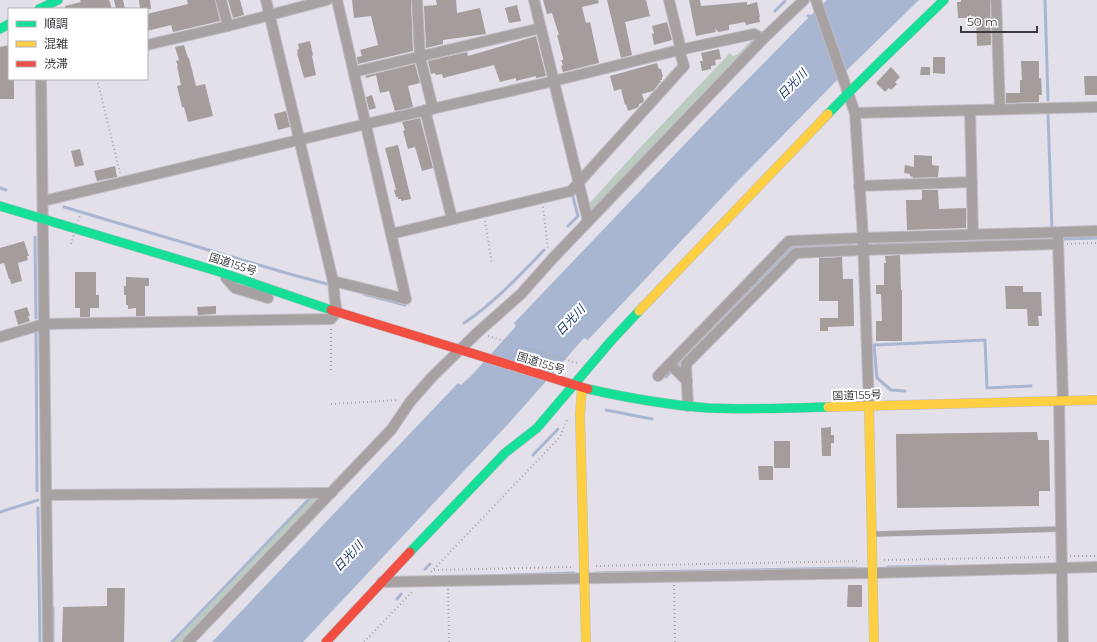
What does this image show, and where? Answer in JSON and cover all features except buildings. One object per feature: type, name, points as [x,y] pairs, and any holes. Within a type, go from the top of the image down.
[{"type":"main road","points":[[40,7],[58,0]]},
{"type":"main road","points":[[326,642],[505,454],[537,428],[611,341],[847,91],[944,0]]},
{"type":"main road","name":"国道155号","points":[[4,207],[220,272]]},
{"type":"main road","name":"国道155号","points":[[334,316],[464,351],[573,385],[620,397],[688,406],[767,409],[1097,400]]},
{"type":"main road","points":[[573,385],[580,415],[586,642]]},
{"type":"main road","points":[[869,406],[874,642]]},
{"type":"street","points":[[221,0],[228,26]]},
{"type":"street","points":[[266,0],[333,281],[335,301],[334,316]]},
{"type":"street","points":[[333,281],[406,299],[337,0]]},
{"type":"street","points":[[417,0],[420,56],[429,110],[452,219]]},
{"type":"street","points":[[534,0],[588,221]]},
{"type":"street","points":[[391,234],[571,192],[684,66],[669,0]]},
{"type":"street","points":[[188,642],[391,430],[410,402],[432,377],[464,351],[521,294],[588,221],[763,39],[804,0]]},
{"type":"street","points":[[816,0],[855,113],[863,238],[869,406]]},
{"type":"street","points":[[996,0],[1000,109]]},
{"type":"street","points":[[148,45],[228,26],[323,1]]},
{"type":"street","points":[[354,72],[540,28]]},
{"type":"street","points":[[43,201],[680,50],[754,34],[763,39]]},
{"type":"street","points":[[42,80],[48,642]]},
{"type":"street","points":[[855,113],[1097,107]]},
{"type":"street","points":[[970,110],[973,235]]},
{"type":"street","points":[[859,186],[972,182]]},
{"type":"street","points":[[0,217],[4,207]]},
{"type":"street","points":[[1058,232],[1063,642]]},
{"type":"street","points":[[658,376],[789,241],[1097,232]]},
{"type":"street","points":[[688,406],[686,364],[796,253],[1058,244]]},
{"type":"street","points":[[220,272],[235,288],[334,316]]},
{"type":"street","points":[[0,337],[44,324],[334,316]]},
{"type":"street","points":[[670,364],[687,381]]},
{"type":"street","points":[[47,495],[331,493]]},
{"type":"street","points":[[382,582],[873,573],[1097,567]]},
{"type":"lane","points":[[872,534],[1061,529]]},
{"type":"path","points":[[97,80],[122,182]]},
{"type":"path","points":[[541,198],[548,250],[554,257]]},
{"type":"path","points":[[483,212],[492,264]]},
{"type":"path","points":[[71,244],[80,215]]},
{"type":"path","points":[[1058,244],[1097,243]]},
{"type":"path","points":[[331,372],[334,316]]},
{"type":"path","points":[[483,335],[578,364]]},
{"type":"path","points":[[331,404],[401,400]]},
{"type":"path","points":[[364,642],[560,436],[566,420]]},
{"type":"path","points":[[433,570],[1097,556]]},
{"type":"path","points":[[674,577],[675,642]]},
{"type":"path","points":[[448,581],[449,642]]},
{"type":"green space","points":[[753,39],[755,40],[751,48],[591,211],[587,209],[588,205],[636,152],[730,53],[733,56],[738,54]]},
{"type":"green space","points":[[322,497],[184,642],[174,642],[311,498]]},
{"type":"water","name":"日光川","points":[[827,0],[919,0],[847,70],[728,191],[588,340],[584,338],[510,422],[303,642],[212,642],[458,383],[461,385],[471,376],[516,326],[514,323],[706,122],[808,18],[806,16],[808,14],[811,15]]},
{"type":"waterway","points":[[775,11],[785,0]]},
{"type":"waterway","points":[[1045,0],[1048,100]]},
{"type":"waterway","points":[[1048,114],[1052,230]]},
{"type":"waterway","points":[[0,188],[6,190]]},
{"type":"waterway","points":[[568,226],[578,216],[573,197]]},
{"type":"waterway","points":[[64,207],[327,284]]},
{"type":"waterway","points":[[35,237],[36,318]]},
{"type":"waterway","points":[[1063,239],[1097,238]]},
{"type":"waterway","points":[[876,244],[1054,239]]},
{"type":"waterway","points":[[677,365],[793,247],[849,244]]},
{"type":"waterway","points":[[464,323],[496,298],[544,250]]},
{"type":"waterway","points":[[364,294],[405,305]]},
{"type":"waterway","points":[[36,330],[37,491]]},
{"type":"waterway","points":[[905,391],[891,390],[877,378],[874,345],[985,340],[987,388],[1031,386]]},
{"type":"waterway","points":[[666,377],[672,370]]},
{"type":"waterway","points":[[606,410],[652,419]]},
{"type":"waterway","points":[[533,455],[558,429]]},
{"type":"waterway","points":[[172,642],[310,498]]},
{"type":"waterway","points":[[0,512],[38,500]]},
{"type":"waterway","points":[[38,508],[40,642]]},
{"type":"waterway","points":[[425,569],[430,564]]},
{"type":"waterway","points":[[888,567],[946,566]]},
{"type":"waterway","points":[[596,573],[855,568]]},
{"type":"waterway","points":[[513,575],[574,573]]},
{"type":"waterway","points":[[397,599],[401,594]]},
{"type":"waterway","points":[[53,608],[53,642]]},
{"type":"traffic: fast","points":[[41,8],[58,0]]},
{"type":"traffic: fast","points":[[828,114],[944,0]]},
{"type":"traffic: fast","points":[[0,29],[8,25]]},
{"type":"traffic: fast","points":[[0,206],[220,272],[331,310]]},
{"type":"traffic: fast","points":[[410,552],[505,453],[537,428],[611,341],[639,311]]},
{"type":"traffic: fast","points":[[588,389],[648,401],[709,408],[754,409],[828,407]]},
{"type":"traffic: slow","points":[[639,311],[828,114]]},
{"type":"traffic: slow","points":[[582,388],[580,415],[586,642]]},
{"type":"traffic: slow","points":[[828,407],[1097,400]]},
{"type":"traffic: slow","points":[[869,406],[874,642]]},
{"type":"traffic: jam","points":[[331,310],[588,389]]},
{"type":"traffic: jam","points":[[326,642],[410,552]]}]
